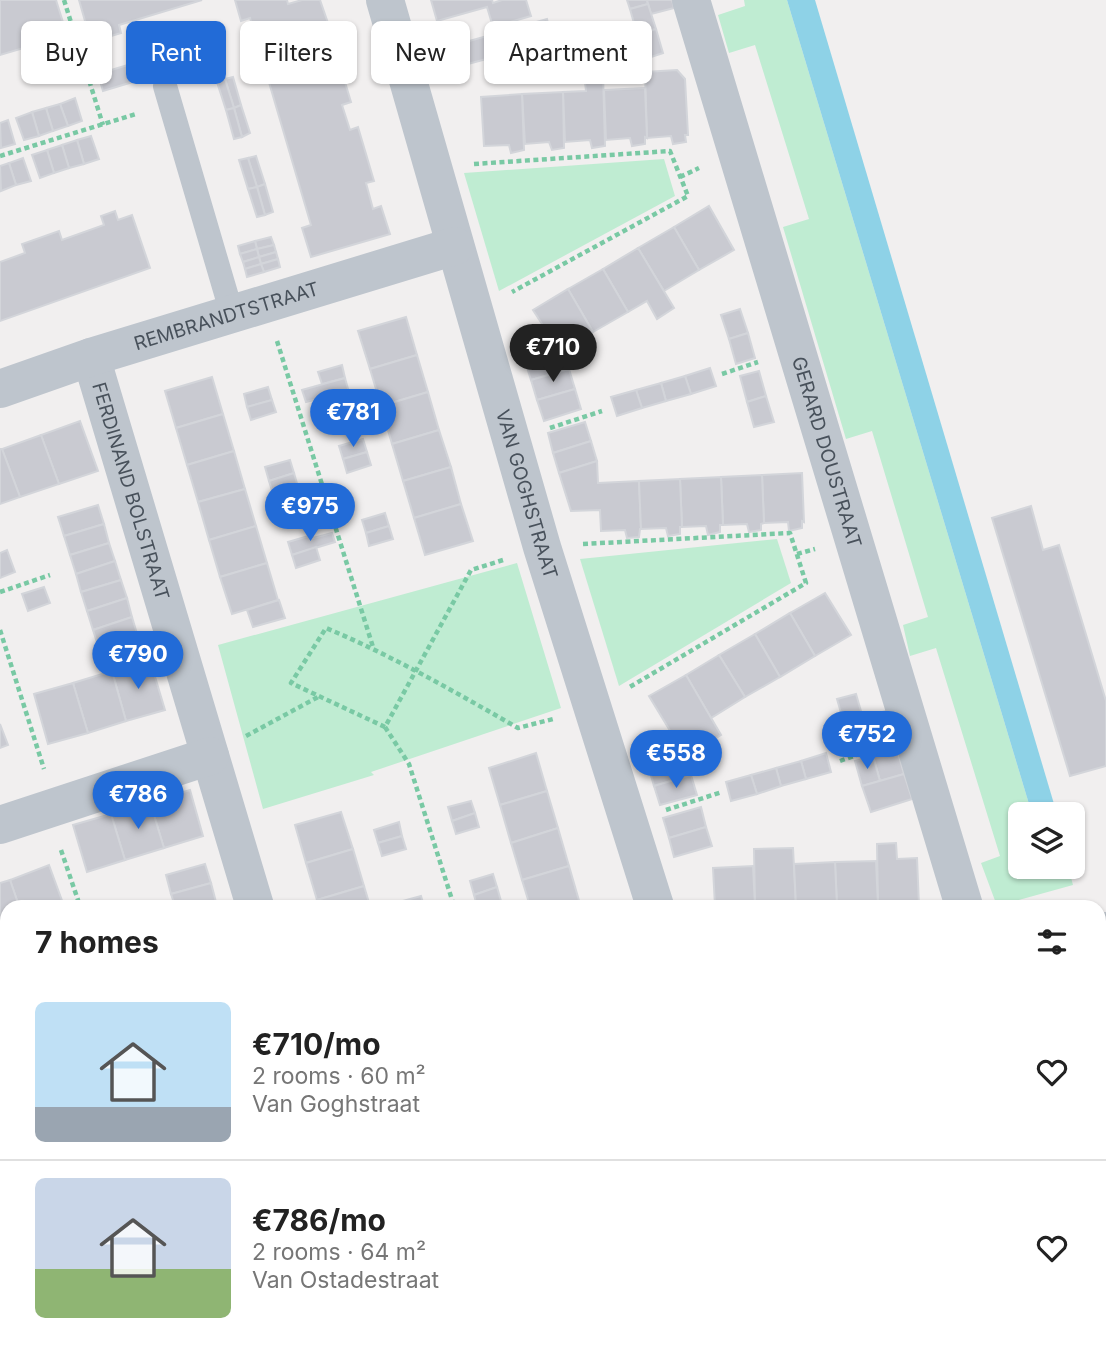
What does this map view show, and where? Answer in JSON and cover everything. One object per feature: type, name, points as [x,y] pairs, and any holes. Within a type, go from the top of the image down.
[{"type":"street","name":"VAN GOGHSTRAAT","points":[[385,0],[542,547],[653,900]]},
{"type":"street","name":"GERARD DOUSTRAAT","points":[[691,0],[962,900]]},
{"type":"street","name":"REMBRANDTSTRAAT","points":[[0,389],[91,357],[455,246]]},
{"type":"street","name":"FERDINAND BOLSTRAAT","points":[[91,357],[253,900]]},
{"type":"street","points":[[0,825],[209,755]]},
{"type":"lane","points":[[168,94],[249,309]]},
{"type":"path","points":[[64,0],[103,125]]},
{"type":"path","points":[[0,156],[103,125],[168,94]]},
{"type":"path","points":[[432,167],[670,151],[688,196],[474,312]]},
{"type":"path","points":[[249,309],[373,648]]},
{"type":"path","points":[[512,440],[602,411]]},
{"type":"path","points":[[385,727],[415,669],[471,570],[542,547],[790,533],[806,583],[594,709],[517,728],[415,669],[326,628],[291,683],[385,727],[409,764],[452,900]]},
{"type":"path","points":[[0,592],[50,575]]},
{"type":"path","points":[[0,630],[78,900]]},
{"type":"path","points":[[209,755],[319,697]]},
{"type":"path","points":[[630,822],[722,792]]},
{"type":"green space","points":[[744,0],[787,0],[1028,802],[1008,802],[1008,879],[1071,879],[1073,885],[1019,900],[995,900],[981,863],[1000,856],[936,648],[910,656],[903,625],[928,617],[872,431],[846,439],[783,227],[809,219],[755,45],[729,53],[718,15],[745,6]]},
{"type":"green space","points":[[664,159],[675,196],[499,291],[464,173]]},
{"type":"green space","points":[[777,539],[791,583],[619,686],[580,559]]},
{"type":"green space","points":[[517,563],[561,708],[371,772],[374,775],[263,809],[218,645]]},
{"type":"water","points":[[787,0],[815,0],[1053,802],[1028,802]]},
{"type":"building","points":[[0,0],[56,0],[63,21],[21,21],[21,49],[0,55]]},
{"type":"building","points":[[79,0],[202,0],[126,21],[119,25],[121,33],[112,36],[112,21],[85,21]]},
{"type":"building","points":[[235,0],[287,0],[288,4],[302,0],[320,0],[327,21],[251,21],[250,18],[241,21]]},
{"type":"building","points":[[431,0],[492,0],[493,3],[502,0],[526,0],[531,16],[514,21],[491,21],[487,7],[437,21]]},
{"type":"building","points":[[627,0],[647,0],[648,4],[630,9]]},
{"type":"building","points":[[647,0],[672,0],[674,8],[651,14]]},
{"type":"building","points":[[648,4],[656,29],[652,30],[652,21],[633,21],[630,9]]},
{"type":"building","points":[[656,29],[663,53],[652,57],[652,30]]},
{"type":"building","points":[[484,37],[484,60],[470,63],[470,41]]},
{"type":"building","points":[[126,66],[126,84],[103,91],[101,84],[112,84],[112,70]]},
{"type":"building","points":[[677,70],[685,79],[688,135],[685,135],[686,142],[673,144],[671,136],[647,138],[645,84],[652,84],[652,72]]},
{"type":"building","points":[[233,77],[241,105],[234,108],[226,82],[226,79]]},
{"type":"building","points":[[226,82],[234,108],[226,110],[218,84]]},
{"type":"building","points":[[269,84],[346,84],[351,102],[342,105],[350,130],[358,127],[374,181],[366,183],[373,209],[381,206],[390,234],[311,257],[302,228],[311,225]]},
{"type":"building","points":[[585,84],[603,84],[605,146],[592,148],[590,140],[565,142],[563,92],[586,91]]},
{"type":"building","points":[[645,88],[645,144],[632,146],[630,138],[606,140],[604,90]]},
{"type":"building","points":[[563,92],[564,148],[552,150],[549,142],[525,144],[522,94]]},
{"type":"building","points":[[522,94],[524,150],[511,153],[509,145],[484,146],[481,97]]},
{"type":"building","points":[[75,98],[82,121],[68,126],[60,104]]},
{"type":"building","points":[[60,104],[68,126],[53,131],[46,108]]},
{"type":"building","points":[[241,105],[250,133],[242,137],[234,108]]},
{"type":"building","points":[[46,108],[53,131],[39,136],[32,112]]},
{"type":"building","points":[[234,108],[242,137],[234,139],[226,110]]},
{"type":"building","points":[[32,112],[39,136],[24,140],[16,118]]},
{"type":"building","points":[[8,120],[15,144],[1,148],[0,123]]},
{"type":"building","points":[[91,136],[99,159],[84,164],[77,140]]},
{"type":"building","points":[[77,140],[84,164],[69,168],[62,145]]},
{"type":"building","points":[[62,145],[69,168],[54,173],[47,150]]},
{"type":"building","points":[[47,150],[54,173],[40,178],[32,155]]},
{"type":"building","points":[[256,156],[265,184],[257,187],[248,158]]},
{"type":"building","points":[[23,158],[31,181],[16,185],[9,163]]},
{"type":"building","points":[[248,158],[257,187],[248,189],[239,160]]},
{"type":"building","points":[[9,163],[16,185],[1,191],[0,166]]},
{"type":"building","points":[[265,184],[273,212],[265,215],[257,187]]},
{"type":"building","points":[[257,187],[265,215],[257,217],[248,189]]},
{"type":"building","points":[[709,206],[734,250],[699,270],[674,227]]},
{"type":"building","points":[[115,211],[118,220],[132,215],[150,268],[0,321],[0,262],[25,253],[22,244],[59,231],[62,240],[104,225],[101,216]]},
{"type":"building","points":[[674,227],[699,270],[664,291],[638,248]]},
{"type":"building","points":[[271,237],[274,245],[257,249],[255,241]]},
{"type":"building","points":[[255,241],[257,249],[240,254],[238,246]]},
{"type":"building","points":[[274,245],[276,252],[259,257],[257,249]]},
{"type":"building","points":[[638,248],[674,308],[657,319],[647,301],[628,312],[603,269]]},
{"type":"building","points":[[257,249],[259,257],[243,262],[240,254]]},
{"type":"building","points":[[276,252],[278,259],[261,264],[259,257]]},
{"type":"building","points":[[259,257],[261,264],[245,269],[243,262]]},
{"type":"building","points":[[278,259],[280,267],[264,272],[261,264]]},
{"type":"building","points":[[261,264],[264,272],[247,277],[245,269]]},
{"type":"building","points":[[603,269],[628,312],[593,332],[568,289]]},
{"type":"building","points":[[568,289],[593,332],[559,352],[569,369],[531,380],[519,342],[544,327],[533,310]]},
{"type":"building","points":[[740,309],[748,333],[729,339],[721,315]]},
{"type":"building","points":[[406,317],[417,355],[370,369],[358,331]]},
{"type":"building","points":[[748,333],[755,358],[736,364],[729,339]]},
{"type":"building","points":[[417,355],[428,392],[381,406],[370,369]]},
{"type":"building","points":[[342,365],[345,378],[322,384],[318,372]]},
{"type":"building","points":[[710,368],[716,386],[691,394],[685,376]]},
{"type":"building","points":[[569,369],[575,389],[537,400],[531,380]]},
{"type":"building","points":[[759,371],[766,396],[747,402],[740,376]]},
{"type":"building","points":[[685,376],[691,394],[666,401],[661,383]]},
{"type":"building","points":[[212,377],[223,414],[176,428],[165,391]]},
{"type":"building","points":[[345,378],[350,396],[327,402],[325,397],[306,402],[302,390]]},
{"type":"building","points":[[661,383],[666,401],[642,408],[636,390]]},
{"type":"building","points":[[268,387],[272,400],[247,407],[244,394]]},
{"type":"building","points":[[575,389],[581,409],[544,421],[537,400]]},
{"type":"building","points":[[636,390],[642,408],[617,416],[611,397]]},
{"type":"building","points":[[428,392],[439,430],[392,444],[381,406]]},
{"type":"building","points":[[766,396],[774,422],[754,427],[747,402]]},
{"type":"building","points":[[272,400],[276,412],[251,420],[247,407]]},
{"type":"building","points":[[223,414],[234,451],[187,465],[176,428]]},
{"type":"building","points":[[80,421],[98,471],[59,484],[41,435]]},
{"type":"building","points":[[585,422],[591,441],[553,453],[548,433]]},
{"type":"building","points":[[439,430],[451,467],[403,481],[392,444]]},
{"type":"building","points":[[41,435],[59,484],[20,497],[2,449]]},
{"type":"building","points":[[363,439],[367,452],[343,459],[339,446]]},
{"type":"building","points":[[591,441],[597,461],[559,473],[553,453]]},
{"type":"building","points":[[0,449],[20,497],[0,504]]},
{"type":"building","points":[[234,451],[245,489],[198,502],[187,465]]},
{"type":"building","points":[[367,452],[371,465],[347,473],[343,459]]},
{"type":"building","points":[[290,460],[294,473],[269,481],[265,467]]},
{"type":"building","points":[[597,461],[598,483],[639,481],[639,537],[627,538],[625,530],[601,531],[600,510],[571,511],[559,473]]},
{"type":"building","points":[[451,467],[461,504],[414,518],[403,481]]},
{"type":"building","points":[[294,473],[298,487],[273,494],[269,481]]},
{"type":"building","points":[[802,473],[802,528],[789,531],[788,522],[764,523],[762,475]]},
{"type":"building","points":[[762,475],[764,523],[761,524],[761,530],[749,532],[747,524],[723,525],[721,477]]},
{"type":"building","points":[[721,477],[723,525],[720,525],[720,532],[708,535],[706,526],[682,527],[680,479]]},
{"type":"building","points":[[680,479],[680,534],[668,536],[666,528],[641,529],[639,481]]},
{"type":"building","points":[[245,489],[256,526],[209,540],[198,502]]},
{"type":"building","points":[[461,504],[473,541],[425,555],[414,518]]},
{"type":"building","points":[[98,505],[104,524],[64,536],[58,517]]},
{"type":"building","points":[[1031,506],[1043,550],[1059,545],[1106,701],[1106,766],[1070,776],[992,518]]},
{"type":"building","points":[[385,513],[389,526],[366,533],[362,520]]},
{"type":"building","points":[[104,524],[109,543],[70,555],[64,536]]},
{"type":"building","points":[[256,526],[267,563],[220,577],[209,540]]},
{"type":"building","points":[[389,526],[393,539],[369,546],[366,533]]},
{"type":"building","points":[[332,533],[335,542],[292,555],[288,542]]},
{"type":"building","points":[[109,543],[115,561],[76,574],[70,555]]},
{"type":"building","points":[[316,547],[320,560],[296,568],[292,555]]},
{"type":"building","points":[[7,550],[15,572],[0,578],[0,553]]},
{"type":"building","points":[[115,561],[121,580],[81,592],[76,574]]},
{"type":"building","points":[[267,563],[278,600],[232,614],[220,577]]},
{"type":"building","points":[[121,580],[127,598],[87,611],[81,592]]},
{"type":"building","points":[[44,587],[50,603],[28,611],[22,594]]},
{"type":"building","points":[[825,593],[851,635],[815,656],[790,613]]},
{"type":"building","points":[[127,598],[132,617],[93,630],[87,611]]},
{"type":"building","points":[[279,600],[285,618],[253,627],[247,610]]},
{"type":"building","points":[[790,613],[815,656],[780,677],[755,634]]},
{"type":"building","points":[[132,617],[138,637],[99,649],[93,630]]},
{"type":"building","points":[[755,634],[780,677],[745,697],[719,655]]},
{"type":"building","points":[[719,655],[745,697],[711,718],[686,675]]},
{"type":"building","points":[[150,660],[165,710],[126,721],[112,671]]},
{"type":"building","points":[[112,671],[126,721],[88,733],[73,683]]},
{"type":"building","points":[[686,675],[721,735],[686,757],[649,696]]},
{"type":"building","points":[[73,683],[88,733],[48,744],[34,694]]},
{"type":"building","points":[[856,694],[863,718],[844,723],[837,699]]},
{"type":"building","points":[[886,711],[893,737],[852,749],[844,723]]},
{"type":"building","points":[[0,724],[8,745],[0,748]]},
{"type":"building","points":[[897,749],[904,774],[880,781],[873,756]]},
{"type":"building","points":[[536,753],[547,791],[500,805],[489,768]]},
{"type":"building","points":[[826,753],[831,772],[806,779],[801,761]]},
{"type":"building","points":[[684,755],[691,775],[654,786],[648,765]]},
{"type":"building","points":[[873,756],[880,781],[862,786],[855,761]]},
{"type":"building","points":[[801,761],[806,779],[781,786],[776,768]]},
{"type":"building","points":[[776,768],[781,786],[757,794],[751,775]]},
{"type":"building","points":[[904,774],[912,799],[871,812],[862,786]]},
{"type":"building","points":[[691,775],[697,795],[660,805],[654,786]]},
{"type":"building","points":[[751,775],[757,794],[731,801],[726,782]]},
{"type":"building","points":[[190,790],[203,836],[164,848],[150,802]]},
{"type":"building","points":[[547,791],[558,828],[511,843],[500,805]]},
{"type":"building","points":[[471,801],[475,813],[452,821],[448,807]]},
{"type":"building","points":[[150,802],[164,848],[125,860],[111,814]]},
{"type":"building","points":[[701,807],[706,827],[669,838],[663,818]]},
{"type":"building","points":[[341,812],[353,849],[306,863],[295,825]]},
{"type":"building","points":[[475,813],[479,827],[456,834],[452,821]]},
{"type":"building","points":[[111,814],[125,860],[87,872],[73,825]]},
{"type":"building","points":[[399,822],[402,836],[378,843],[374,830]]},
{"type":"building","points":[[706,827],[712,846],[674,857],[669,838]]},
{"type":"building","points":[[558,828],[569,866],[522,880],[511,843]]},
{"type":"building","points":[[402,836],[406,849],[382,856],[378,843]]},
{"type":"building","points":[[896,843],[897,859],[917,858],[919,900],[878,900],[877,844]]},
{"type":"building","points":[[793,848],[796,900],[755,900],[754,849]]},
{"type":"building","points":[[353,849],[364,886],[317,900],[306,863]]},
{"type":"building","points":[[876,861],[878,900],[837,900],[835,862]]},
{"type":"building","points":[[835,862],[837,900],[796,900],[794,864]]},
{"type":"building","points":[[205,864],[211,883],[171,894],[166,875]]},
{"type":"building","points":[[49,865],[62,900],[17,900],[10,880]]},
{"type":"building","points":[[569,866],[579,900],[528,900],[522,880]]},
{"type":"building","points":[[753,866],[755,900],[715,900],[713,868]]},
{"type":"building","points":[[493,874],[497,887],[474,895],[470,881]]},
{"type":"building","points":[[10,880],[17,900],[0,900],[0,883]]},
{"type":"building","points":[[211,883],[215,900],[173,900],[171,894]]},
{"type":"building","points":[[364,886],[368,900],[317,900]]},
{"type":"building","points":[[497,887],[501,900],[475,900],[474,895]]},
{"type":"building","points":[[421,896],[422,900],[406,900]]}]
